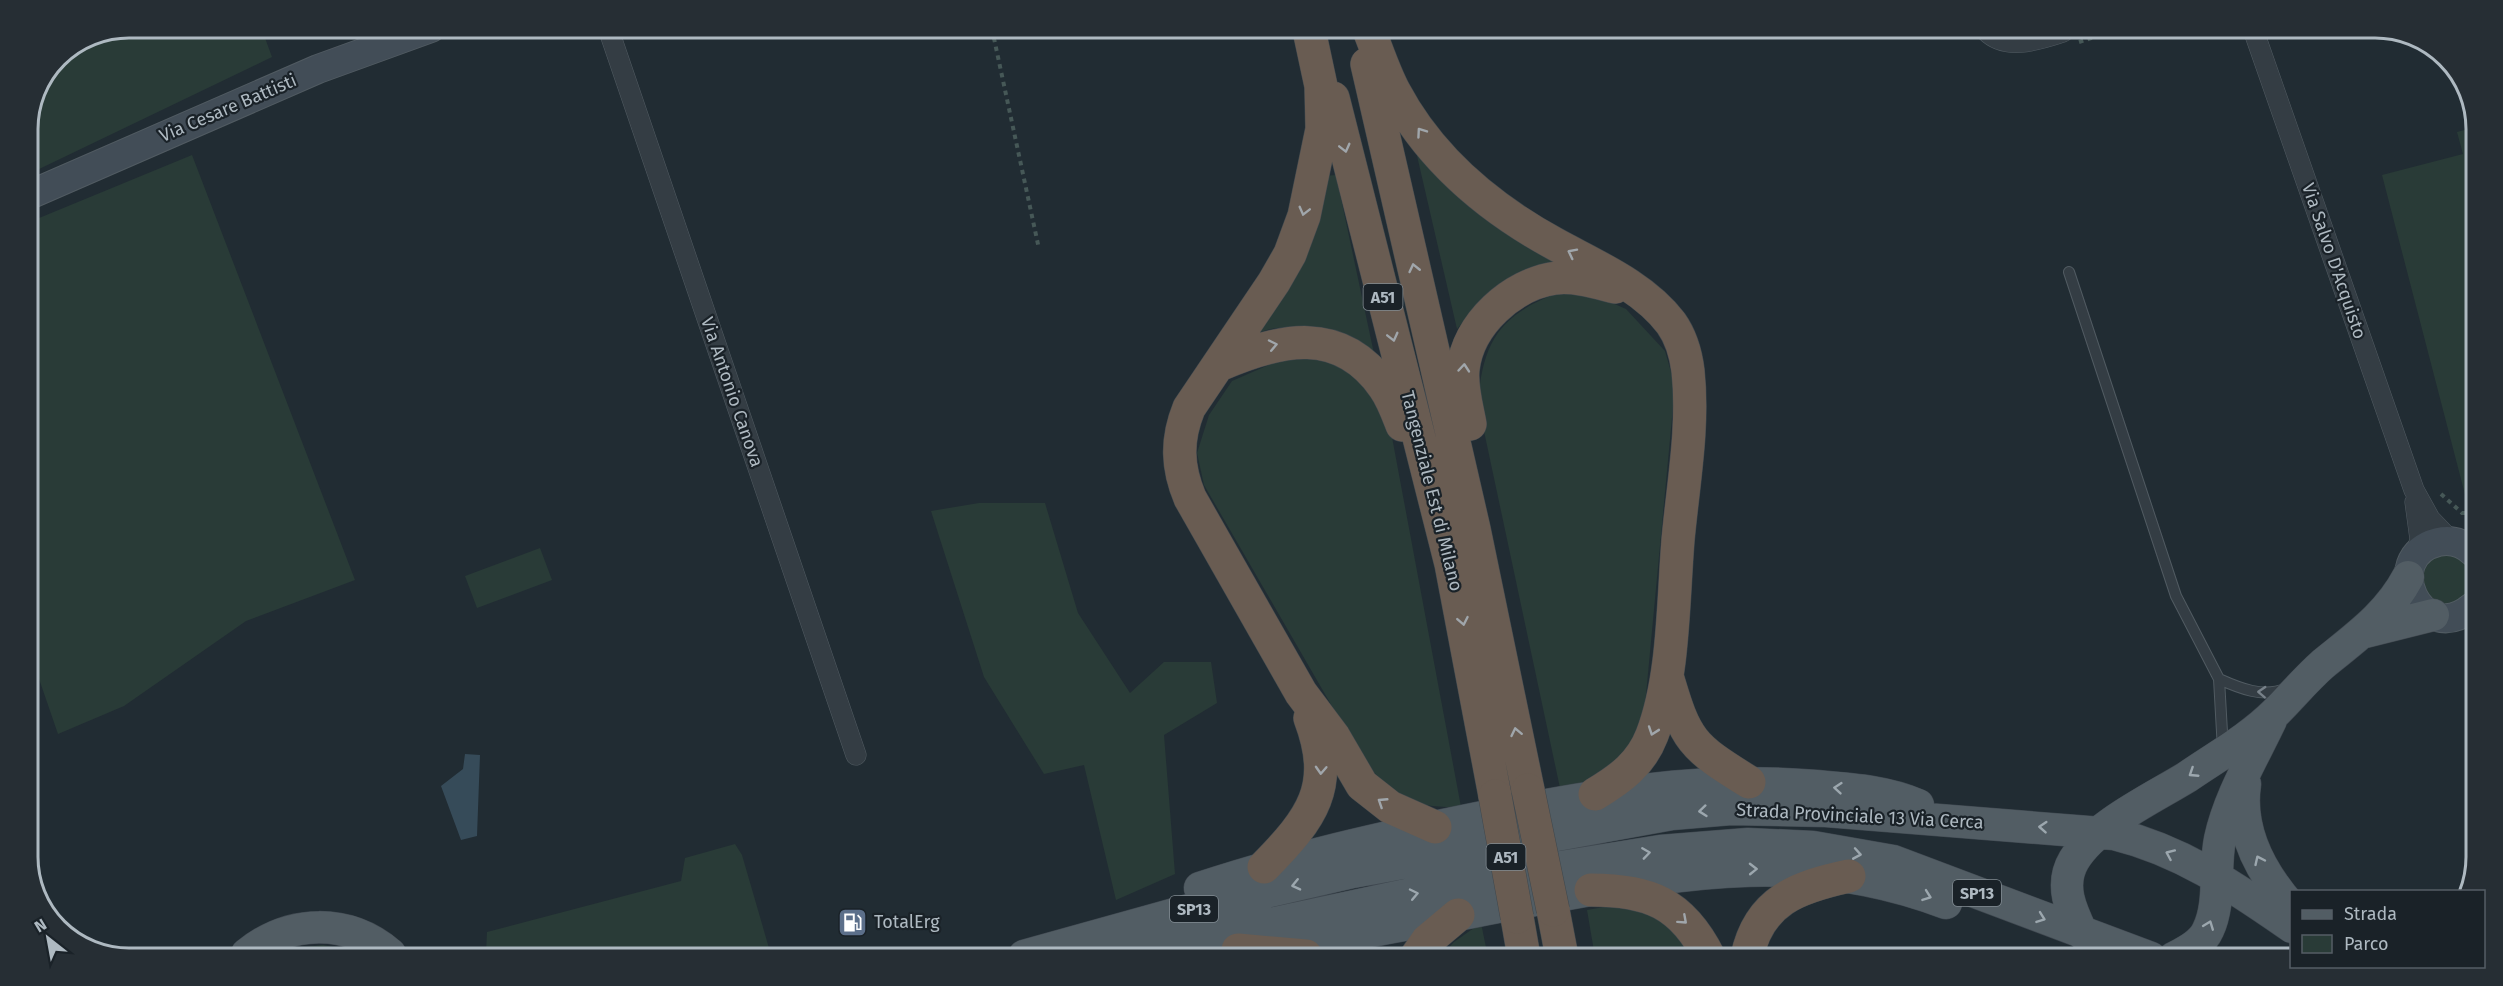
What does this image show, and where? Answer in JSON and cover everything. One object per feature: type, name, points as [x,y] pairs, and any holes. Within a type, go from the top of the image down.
[{"type":"highway","points":[[1311,38],[1321,86],[1322,129],[1304,216],[1290,254],[1219,365],[1201,386],[1185,419],[1178,448],[1180,468],[1190,498],[1301,693],[1334,736],[1367,791],[1390,807],[1435,827]]},
{"type":"highway","name":"Tangenziale Est di Milano","points":[[1317,38],[1451,564],[1522,948]]},
{"type":"highway","name":"Tangenziale Est di Milano","points":[[1362,38],[1474,529],[1560,948]]},
{"type":"highway","points":[[1373,38],[1386,72],[1404,107],[1426,138],[1470,187],[1511,218],[1598,266],[1640,294],[1671,323],[1685,353],[1690,410],[1666,674],[1656,722],[1645,749],[1624,777],[1595,794]]},
{"type":"highway","points":[[1474,529],[1482,492],[1463,371],[1466,353],[1482,323],[1508,298],[1539,282],[1557,278],[1584,279],[1640,294]]},
{"type":"highway","points":[[1219,365],[1269,345],[1300,341],[1339,351],[1356,359],[1385,388],[1406,432],[1421,487],[1451,564]]},
{"type":"highway","points":[[1666,674],[1683,724],[1697,747],[1749,782]]},
{"type":"highway","points":[[1264,867],[1302,825],[1318,793],[1321,752],[1301,693]]},
{"type":"highway","points":[[1750,948],[1755,932],[1767,914],[1781,900],[1808,885],[1849,876]]},
{"type":"highway","points":[[1591,890],[1629,891],[1655,900],[1684,919],[1704,948]]},
{"type":"highway","points":[[1422,948],[1427,941],[1458,915]]},
{"type":"main road","points":[[2086,946],[2069,905],[2067,882],[2073,862],[2079,852],[2101,832],[2236,760],[2305,681],[2365,632],[2398,597],[2412,567]]},
{"type":"main road","points":[[2365,632],[2433,615]]},
{"type":"main road","points":[[2189,948],[2196,944],[2209,929],[2214,906],[2215,874],[2220,838],[2229,811],[2236,760]]},
{"type":"main road","points":[[2236,760],[2250,837],[2266,875],[2290,905]]},
{"type":"main road","points":[[1046,948],[1176,896],[1264,867],[1435,827],[1595,794],[1670,786],[1749,782],[1871,791],[1903,799],[1954,821]]},
{"type":"main road","name":"Strada Provinciale 13 Via Cerca","points":[[1052,948],[1192,909],[1353,872],[1672,814],[1731,809],[1782,809],[2101,832],[2151,845],[2215,874],[2290,926]]},
{"type":"main road","name":"Strada Provinciale 13 Via Cerca","points":[[1158,948],[1467,882],[1598,859],[1727,844],[1813,847],[1893,861],[2086,946]]},
{"type":"main road","points":[[1254,948],[1309,941],[1676,875],[1737,869],[1775,869],[1849,876],[1916,891],[2086,946]]},
{"type":"main road","points":[[257,948],[279,934],[313,927],[353,932],[380,948]]},
{"type":"street","name":"Via Cesare Battisti","points":[[38,191],[318,69],[403,38]]},
{"type":"street","name":"Via Antonio Canova","points":[[611,38],[856,755]]},
{"type":"street","points":[[2001,38],[2013,43],[2032,42],[2044,38]]},
{"type":"street","name":"Via Salvo D'Acquisto","points":[[2256,38],[2414,490],[2430,519],[2464,545]]},
{"type":"street","name":"Via Salvo D'Acquisto","points":[[2412,567],[2420,539],[2414,490]]},
{"type":"street","points":[[2464,545],[2436,543],[2412,567],[2415,601],[2433,615],[2458,616],[2466,611]]},
{"type":"lane","points":[[2069,272],[2176,596],[2219,679],[2236,760]]},
{"type":"lane","points":[[2219,679],[2253,692],[2277,692],[2305,681]]},
{"type":"path","points":[[994,38],[1039,249]]},
{"type":"green space","points":[[129,38],[265,38],[272,57],[38,170],[39,111],[44,94],[64,64],[94,44],[111,39]]},
{"type":"green space","points":[[2465,130],[2466,496],[2382,175],[2463,154],[2457,132]]},
{"type":"green space","points":[[1415,147],[1559,266],[1475,308],[1457,329]]},
{"type":"green space","points":[[192,155],[355,580],[246,621],[124,706],[58,734],[38,676],[38,218]]},
{"type":"green space","points":[[1336,175],[1376,363],[1304,330],[1274,328],[1259,333],[1252,328],[1325,176]]},
{"type":"green space","points":[[1565,290],[1601,298],[1626,309],[1665,351],[1675,386],[1644,716],[1630,753],[1595,779],[1560,788],[1478,403],[1485,360],[1500,330],[1526,308]]},
{"type":"green space","points":[[1309,358],[1342,364],[1368,386],[1389,421],[1461,807],[1430,806],[1408,799],[1389,786],[1366,765],[1204,485],[1197,453],[1209,415],[1232,381],[1280,360]]},
{"type":"green space","points":[[979,503],[1045,503],[1078,613],[1130,693],[1164,662],[1211,662],[1217,703],[1164,735],[1175,874],[1116,900],[1084,765],[1044,774],[984,677],[931,511]]},
{"type":"green space","points":[[540,548],[552,580],[477,608],[465,576]]},
{"type":"green space","points":[[2440,552],[2466,560],[2466,596],[2453,607],[2426,599],[2419,571]]},
{"type":"green space","points":[[735,844],[742,855],[769,948],[486,948],[487,932],[681,881],[685,858]]},
{"type":"green space","points":[[1627,903],[1673,928],[1687,948],[1593,948],[1587,910]]},
{"type":"green space","points":[[1481,923],[1486,948],[1448,948]]},
{"type":"green space","points":[[323,945],[338,948],[296,948]]},
{"type":"water","points":[[465,754],[480,755],[477,836],[461,840],[441,786],[463,769]]},
{"type":"place","name":"TotalErg","points":[[853,922]]}]
